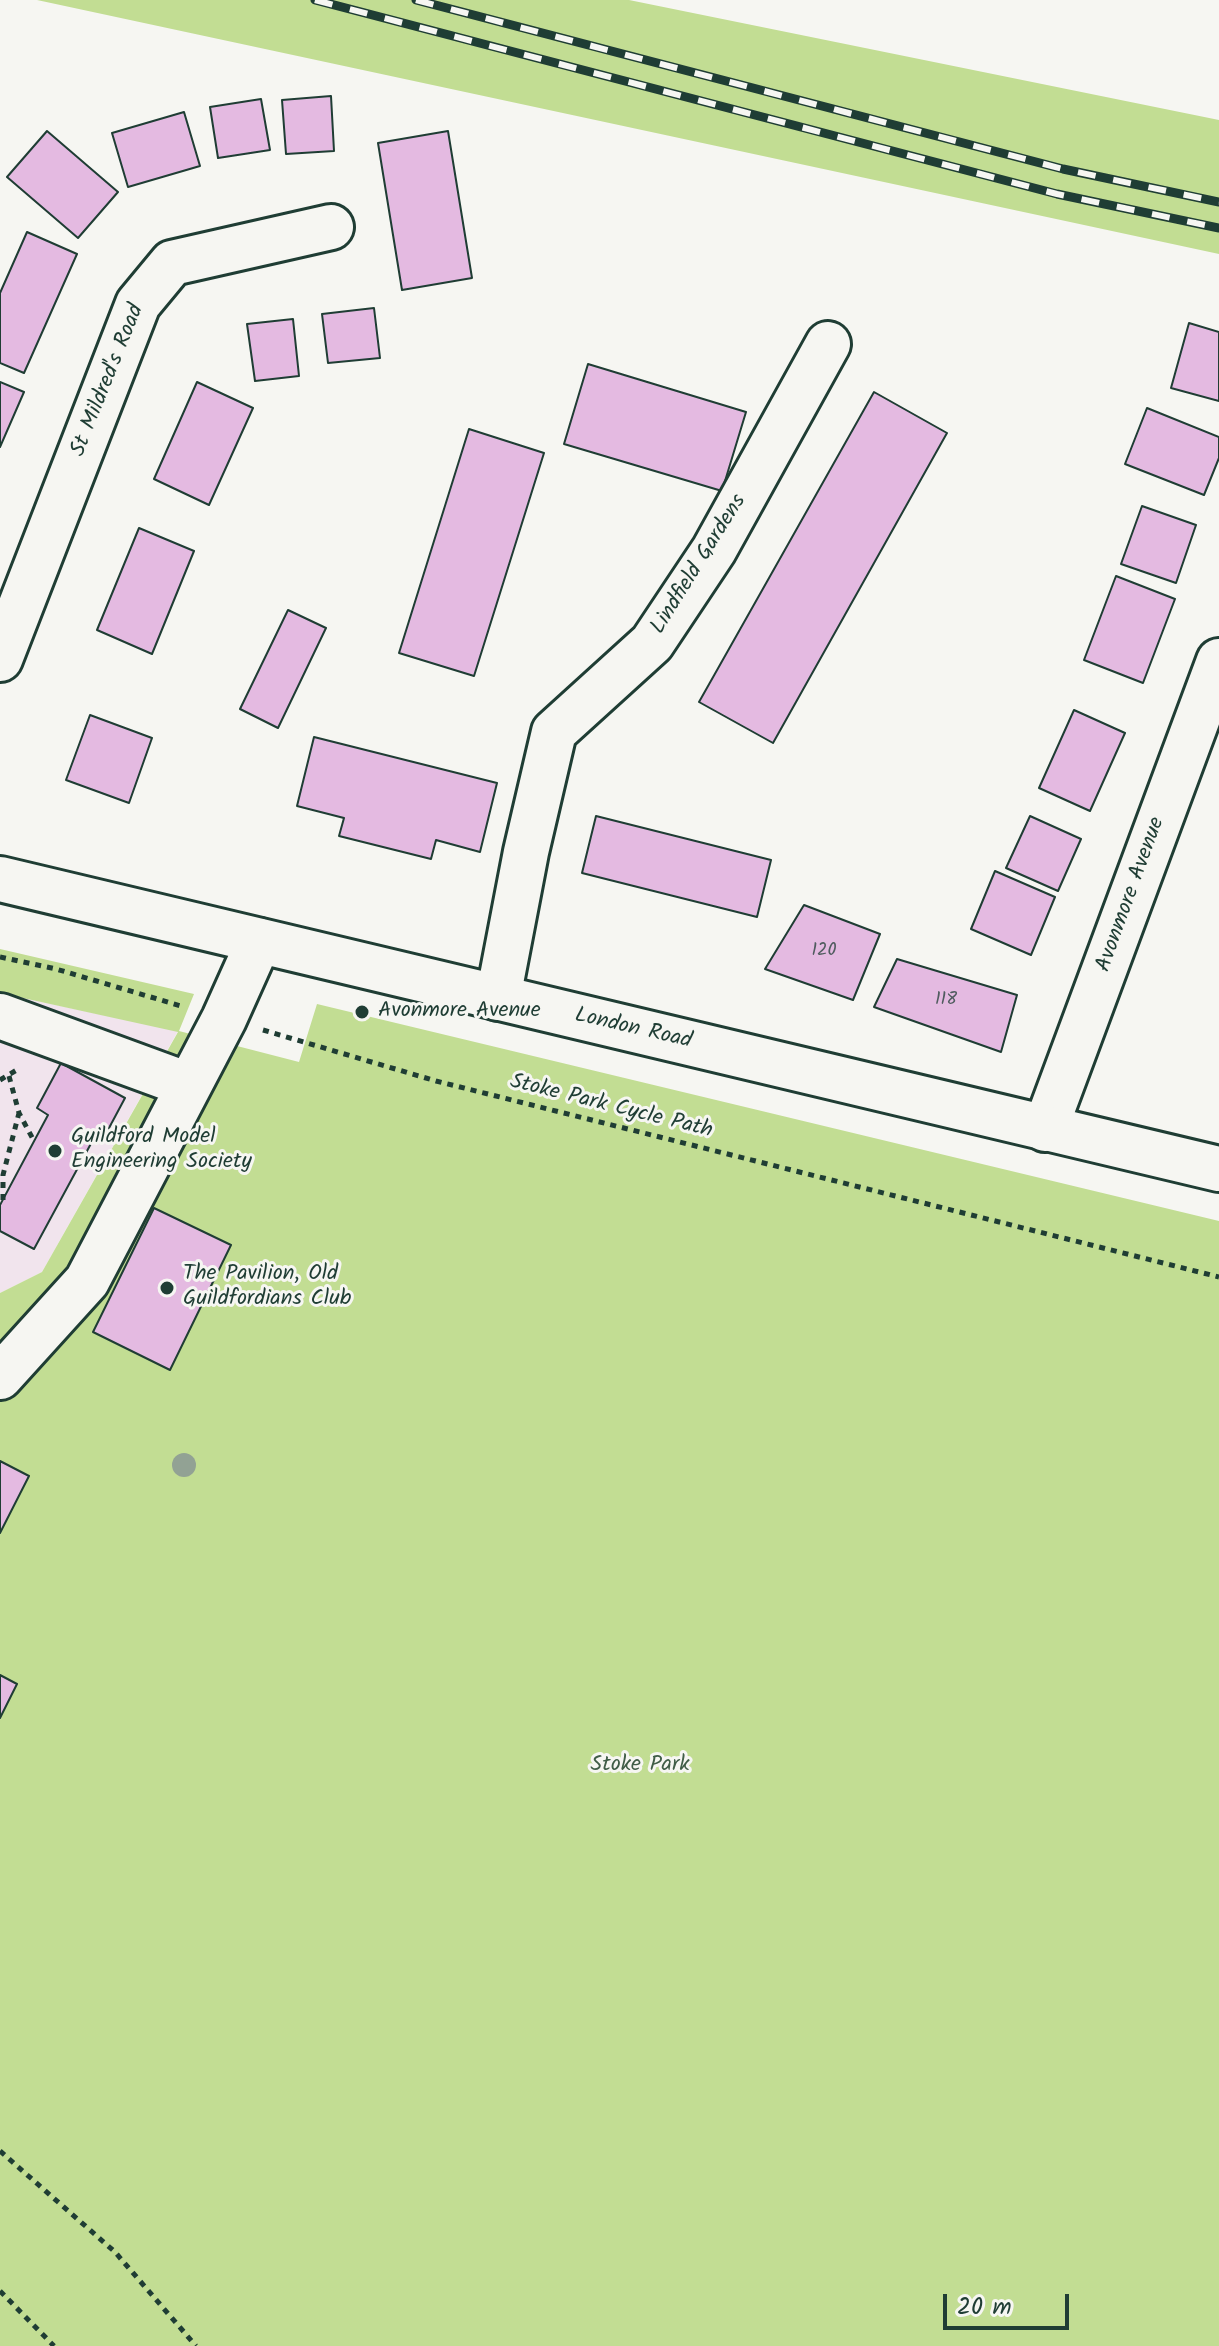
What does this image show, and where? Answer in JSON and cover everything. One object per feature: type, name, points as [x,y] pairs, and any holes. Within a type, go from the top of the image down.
[{"type":"street","name":"St Mildred's Road","points":[[0,659],[138,304],[172,263],[331,227]]},
{"type":"street","name":"Lindfield Gardens","points":[[498,998],[526,852],[554,732],[652,643],[714,550],[828,344]]},
{"type":"street","name":"Avonmore Avenue","points":[[1045,1129],[1219,661]]},
{"type":"street","name":"London Road","points":[[0,879],[1219,1169]]},
{"type":"street","points":[[0,1377],[87,1281],[224,1019],[259,941]]},
{"type":"street","points":[[0,1016],[188,1085]]},
{"type":"path","name":"Stoke Park Cycle Path","points":[[0,957],[56,969],[436,1081],[1219,1277]]},
{"type":"path","points":[[0,1080],[9,1076],[19,1113],[34,1141]]},
{"type":"path","points":[[3,1200],[3,1175],[19,1113]]},
{"type":"path","points":[[0,2151],[115,2252],[196,2346]]},
{"type":"path","points":[[0,2291],[54,2346]]},
{"type":"shaded area","name":"Guildford Model Engineering Society","points":[[0,993],[178,1031],[42,1272],[0,1293]]},
{"type":"green space","points":[[37,0],[629,0],[1219,120],[1219,254]]},
{"type":"green space","name":"Stoke Park","points":[[0,949],[194,994],[179,1031],[299,1062],[317,1004],[1219,1221],[1219,2346],[0,2346],[0,1293],[42,1272],[178,1032],[0,993]]},
{"type":"building","points":[[331,96],[334,151],[286,154],[282,100]]},
{"type":"building","points":[[261,99],[270,150],[218,158],[210,107]]},
{"type":"building","points":[[184,112],[200,166],[128,187],[112,133]]},
{"type":"building","points":[[47,131],[118,192],[78,238],[7,177]]},
{"type":"building","points":[[448,131],[472,278],[402,290],[378,143]]},
{"type":"building","points":[[27,232],[77,254],[24,373],[0,363],[0,293]]},
{"type":"building","points":[[374,308],[380,358],[328,363],[322,314]]},
{"type":"building","points":[[293,319],[299,376],[255,381],[247,324]]},
{"type":"building","points":[[1189,323],[1219,332],[1219,401],[1171,388]]},
{"type":"building","points":[[588,364],[746,412],[722,491],[564,444]]},
{"type":"building","points":[[0,382],[24,392],[0,447]]},
{"type":"building","points":[[197,382],[253,408],[209,505],[154,479]]},
{"type":"building","points":[[874,392],[947,433],[773,743],[699,702]]},
{"type":"building","points":[[1147,408],[1219,437],[1219,458],[1204,495],[1125,464]]},
{"type":"building","points":[[469,429],[544,453],[474,676],[399,653]]},
{"type":"building","points":[[1142,506],[1196,525],[1176,583],[1121,564]]},
{"type":"building","points":[[139,528],[194,551],[152,654],[97,630]]},
{"type":"building","points":[[1116,576],[1175,599],[1143,683],[1084,660]]},
{"type":"building","points":[[288,610],[326,628],[278,728],[240,709]]},
{"type":"building","points":[[1074,710],[1125,733],[1090,811],[1039,788]]},
{"type":"building","points":[[90,715],[152,738],[129,803],[66,780]]},
{"type":"building","points":[[314,737],[497,783],[480,852],[436,840],[431,859],[339,836],[344,818],[297,806]]},
{"type":"building","points":[[596,816],[771,860],[757,917],[582,873]]},
{"type":"building","points":[[1030,816],[1081,839],[1058,891],[1006,868]]},
{"type":"building","points":[[995,871],[1055,897],[1031,955],[971,929]]},
{"type":"building","points":[[804,905],[880,934],[853,1000],[765,969]]},
{"type":"building","points":[[897,959],[1017,995],[1001,1052],[874,1007]]},
{"type":"building","points":[[61,1063],[125,1098],[101,1143],[94,1138],[34,1249],[0,1231],[0,1205],[48,1115],[37,1108]]},
{"type":"building","points":[[154,1208],[231,1245],[170,1370],[93,1332]]},
{"type":"building","points":[[0,1461],[29,1476],[0,1533]]},
{"type":"building","points":[[0,1675],[17,1684],[0,1718]]},
{"type":"railway","points":[[315,0],[1057,194],[1219,228]]},
{"type":"railway","points":[[416,0],[1063,169],[1219,202]]},
{"type":"place","name":"Avonmore Avenue","points":[[362,1012]]},
{"type":"place","name":"Guildford Model Engineering Society","points":[[55,1151]]},
{"type":"place","name":"The Pavilion, Old Guildfordians Club","points":[[167,1288]]}]
